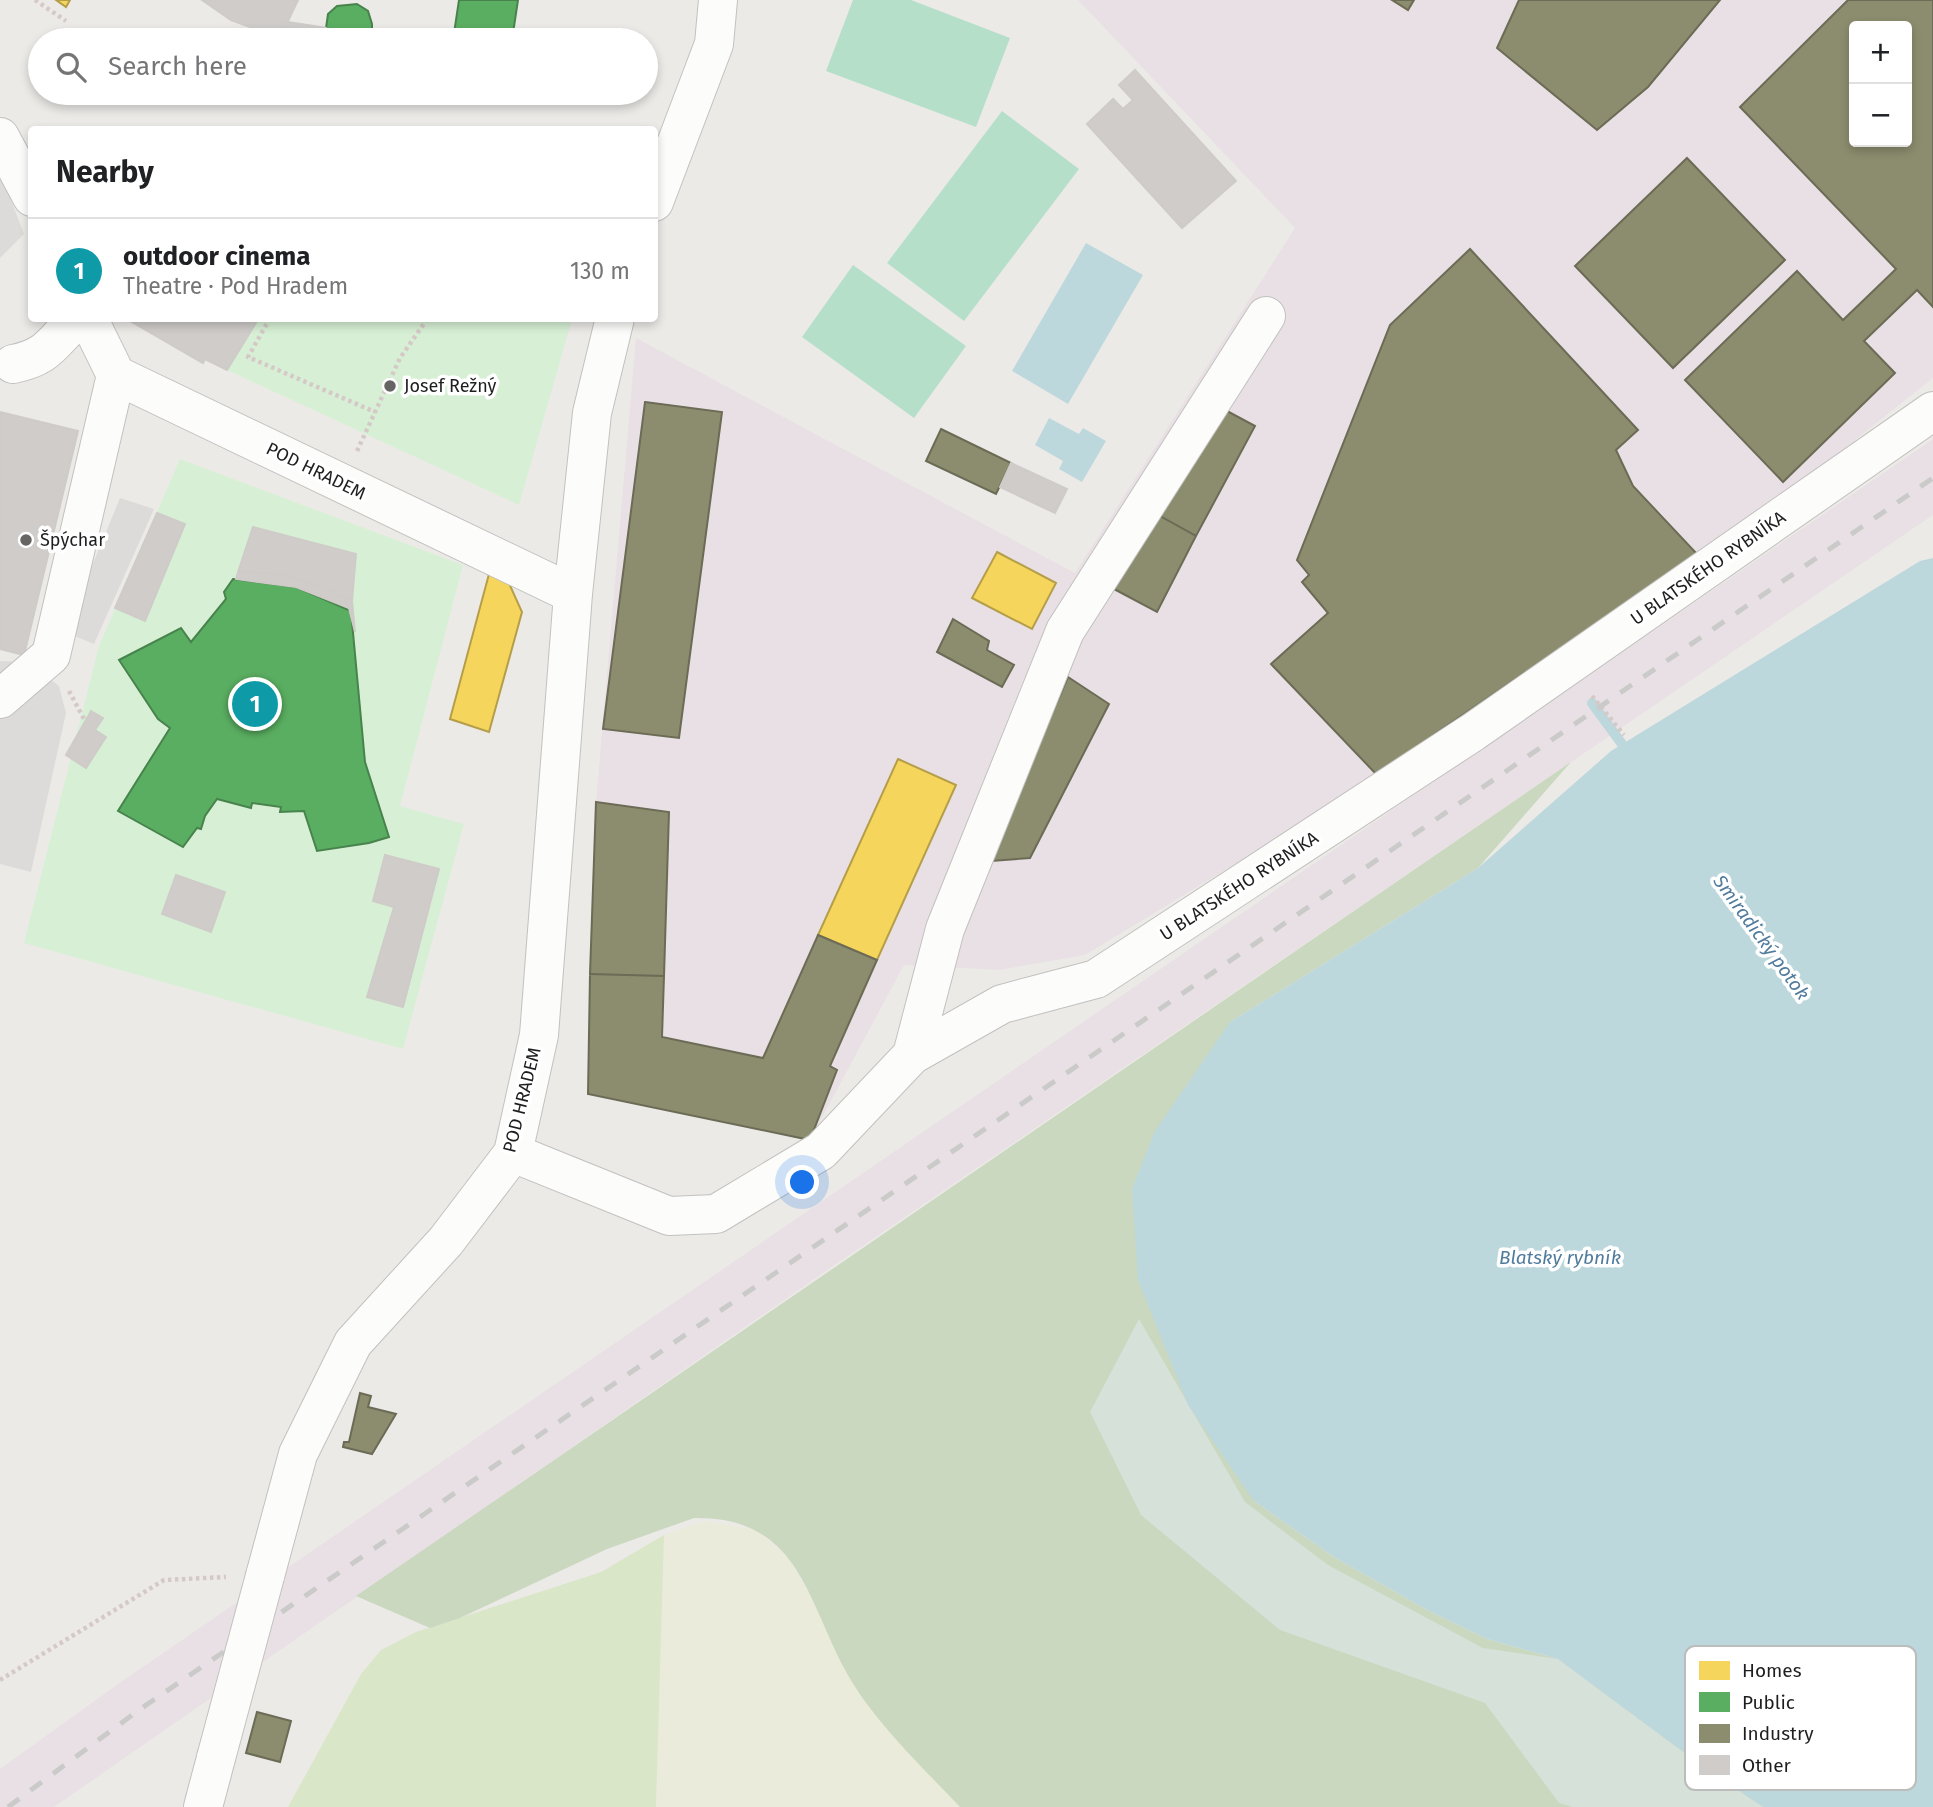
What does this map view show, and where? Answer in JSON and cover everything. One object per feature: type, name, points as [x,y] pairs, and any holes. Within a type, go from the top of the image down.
[{"type":"street","points":[[658,191],[714,44],[718,0]]},
{"type":"street","points":[[0,137],[28,190]]},
{"type":"street","points":[[912,1055],[945,929],[1065,631],[1266,316]]},
{"type":"street","points":[[13,364],[33,360],[53,347],[76,322]]},
{"type":"street","points":[[0,699],[51,655],[116,375],[90,322]]},
{"type":"street","name":"POD HRADEM","points":[[203,1807],[298,1454],[353,1343],[446,1241],[513,1153],[539,1035],[573,594],[592,413],[614,322]]},
{"type":"street","name":"POD HRADEM","points":[[116,375],[573,594]]},
{"type":"street","name":"U BLATSKÉHO RYBNÍKA","points":[[513,1153],[669,1216],[716,1214],[821,1152],[912,1055],[1002,1004],[1096,979],[1473,732],[1933,411]]},
{"type":"path","points":[[35,0],[66,21]]},
{"type":"path","points":[[268,322],[248,357],[375,412]]},
{"type":"path","points":[[342,483],[400,358],[425,322]]},
{"type":"path","points":[[1567,666],[1624,735]]},
{"type":"path","points":[[0,1680],[164,1580],[265,1576]]},
{"type":"shaded area","points":[[1078,0],[1933,0],[1933,378],[1742,530],[1375,779],[1085,955],[999,970],[904,965],[810,1140],[588,1094],[596,802],[636,338],[1075,573],[1295,228]]},
{"type":"shaded area","points":[[0,172],[24,234],[0,258]]},
{"type":"shaded area","points":[[1933,439],[1933,515],[829,1269],[54,1807],[0,1807],[0,1769],[118,1684]]},
{"type":"shaded area","points":[[120,498],[154,509],[94,644],[65,632]]},
{"type":"shaded area","points":[[0,661],[27,662],[59,686],[66,713],[31,872],[0,864]]},
{"type":"shaded area","points":[[1139,1319],[1245,1502],[1328,1565],[1483,1648],[1558,1659],[1685,1753],[1685,1790],[1738,1790],[1763,1807],[1573,1807],[1559,1803],[1485,1703],[1280,1630],[1141,1515],[1090,1412]]},
{"type":"green space","points":[[853,0],[911,0],[1010,38],[976,127],[826,71]]},
{"type":"green space","points":[[1002,111],[1079,169],[964,321],[887,263]]},
{"type":"green space","points":[[853,265],[966,346],[914,418],[802,337]]},
{"type":"green space","points":[[257,322],[571,322],[519,505],[227,370]]},
{"type":"green space","points":[[180,459],[463,565],[400,806],[464,824],[403,1049],[24,943],[99,646]]},
{"type":"green space","points":[[1571,762],[1478,868],[1230,1022],[1254,1501],[1334,1557],[1429,1611],[1487,1639],[1558,1659],[1685,1751],[1685,1790],[1739,1790],[1763,1807],[960,1807],[901,1745],[860,1694],[849,1677],[810,1595],[779,1548],[758,1532],[730,1521],[694,1518],[607,1549],[460,1618],[430,1628],[356,1596]]},
{"type":"green space","points":[[706,1521],[756,1530],[789,1558],[823,1617],[849,1677],[902,1745],[960,1807],[656,1807],[664,1535]]},
{"type":"green space","points":[[664,1535],[656,1807],[288,1807],[361,1674],[381,1650],[416,1632],[601,1572]]},
{"type":"water","points":[[1086,243],[1143,275],[1068,404],[1012,371]]},
{"type":"water","points":[[1049,418],[1079,434],[1083,428],[1106,441],[1082,482],[1059,469],[1063,461],[1035,445]]},
{"type":"water","name":"Blatský rybník","points":[[1933,558],[1933,1807],[1763,1807],[1738,1790],[1916,1790],[1916,1646],[1685,1646],[1685,1753],[1558,1659],[1487,1639],[1429,1611],[1334,1557],[1254,1501],[1188,1405],[1138,1280],[1132,1189],[1155,1131],[1230,1022],[1478,868],[1611,751],[1920,561]]},
{"type":"building: Homes","points":[[56,0],[70,0],[66,7]]},
{"type":"building: Homes","points":[[997,552],[1056,583],[1032,629],[972,598]]},
{"type":"building: Homes","points":[[489,574],[508,581],[522,612],[489,732],[450,719]]},
{"type":"building: Homes","points":[[898,759],[956,785],[877,960],[818,935]]},
{"type":"building: Public","points":[[459,0],[518,0],[514,28],[455,28]]},
{"type":"building: Public","points":[[357,4],[368,11],[372,28],[326,28],[328,14],[337,6]]},
{"type":"building: Public","points":[[233,579],[296,587],[351,611],[365,762],[389,837],[317,851],[304,811],[280,812],[281,807],[252,803],[251,808],[217,799],[205,816],[201,829],[197,828],[183,847],[118,811],[170,728],[158,719],[119,660],[181,628],[191,642],[226,599],[224,592]]},
{"type":"building: Industry","points":[[1392,0],[1414,0],[1408,10]]},
{"type":"building: Industry","points":[[1519,0],[1720,0],[1648,87],[1597,130],[1497,48]]},
{"type":"building: Industry","points":[[1848,0],[1933,0],[1933,307],[1917,290],[1864,341],[1895,373],[1783,482],[1685,380],[1797,271],[1843,320],[1896,269],[1740,107]]},
{"type":"building: Industry","points":[[1687,158],[1785,260],[1673,368],[1575,266]]},
{"type":"building: Industry","points":[[1470,249],[1638,430],[1616,450],[1633,486],[1698,555],[1376,774],[1271,664],[1328,613],[1302,582],[1309,575],[1297,560],[1390,325]]},
{"type":"building: Industry","points":[[645,402],[722,412],[679,738],[603,729]]},
{"type":"building: Industry","points":[[1227,411],[1255,426],[1196,536],[1160,516]]},
{"type":"building: Industry","points":[[941,429],[1011,463],[996,494],[926,461]]},
{"type":"building: Industry","points":[[1160,516],[1196,536],[1157,612],[1114,589]]},
{"type":"building: Industry","points":[[953,619],[989,641],[987,650],[1014,665],[1002,687],[937,652]]},
{"type":"building: Industry","points":[[1068,677],[1109,704],[1030,858],[992,861],[999,836]]},
{"type":"building: Industry","points":[[596,802],[669,812],[664,976],[590,974]]},
{"type":"building: Industry","points":[[818,935],[877,960],[830,1066],[837,1070],[810,1140],[588,1094],[590,974],[664,976],[662,1037],[763,1058]]},
{"type":"building: Industry","points":[[360,1393],[371,1396],[368,1407],[396,1414],[372,1454],[343,1447],[344,1442],[349,1442]]},
{"type":"building: Industry","points":[[257,1712],[291,1721],[280,1762],[246,1753]]},
{"type":"building: Other","points":[[202,0],[298,0],[285,28],[253,28],[231,20]]},
{"type":"building: Other","points":[[288,22],[326,28],[285,28]]},
{"type":"building: Other","points":[[1135,70],[1236,181],[1182,228],[1087,124],[1113,99],[1123,109],[1133,100],[1119,85]]},
{"type":"building: Other","points":[[132,322],[257,322],[227,370],[205,359],[203,363]]},
{"type":"building: Other","name":"Špýchar","points":[[0,412],[78,431],[24,655],[0,649]]},
{"type":"building: Other","points":[[1011,463],[1067,489],[1055,513],[1000,487]]},
{"type":"building: Other","points":[[157,513],[185,524],[145,621],[115,608]]},
{"type":"building: Other","points":[[253,527],[356,554],[352,601],[316,584],[277,574],[238,572]]},
{"type":"building: Other","points":[[238,572],[277,574],[316,584],[352,601],[355,632],[349,608],[296,587],[236,579]]},
{"type":"building: Other","points":[[91,711],[103,718],[95,730],[106,737],[86,768],[66,755]]},
{"type":"building: Other","points":[[385,855],[439,869],[403,1007],[367,997],[394,907],[373,901]]},
{"type":"building: Other","points":[[176,875],[225,892],[211,932],[162,914]]},
{"type":"waterway","name":"Smiradický potok","points":[[1592,703],[1630,755]]},
{"type":"railway","points":[[8,1807],[139,1710],[1933,478]]},
{"type":"place","name":"Josef Režný","points":[[390,386]]},
{"type":"place","name":"Špýchar","points":[[26,540]]},
{"type":"place","name":"outdoor cinema","points":[[255,704]]}]
